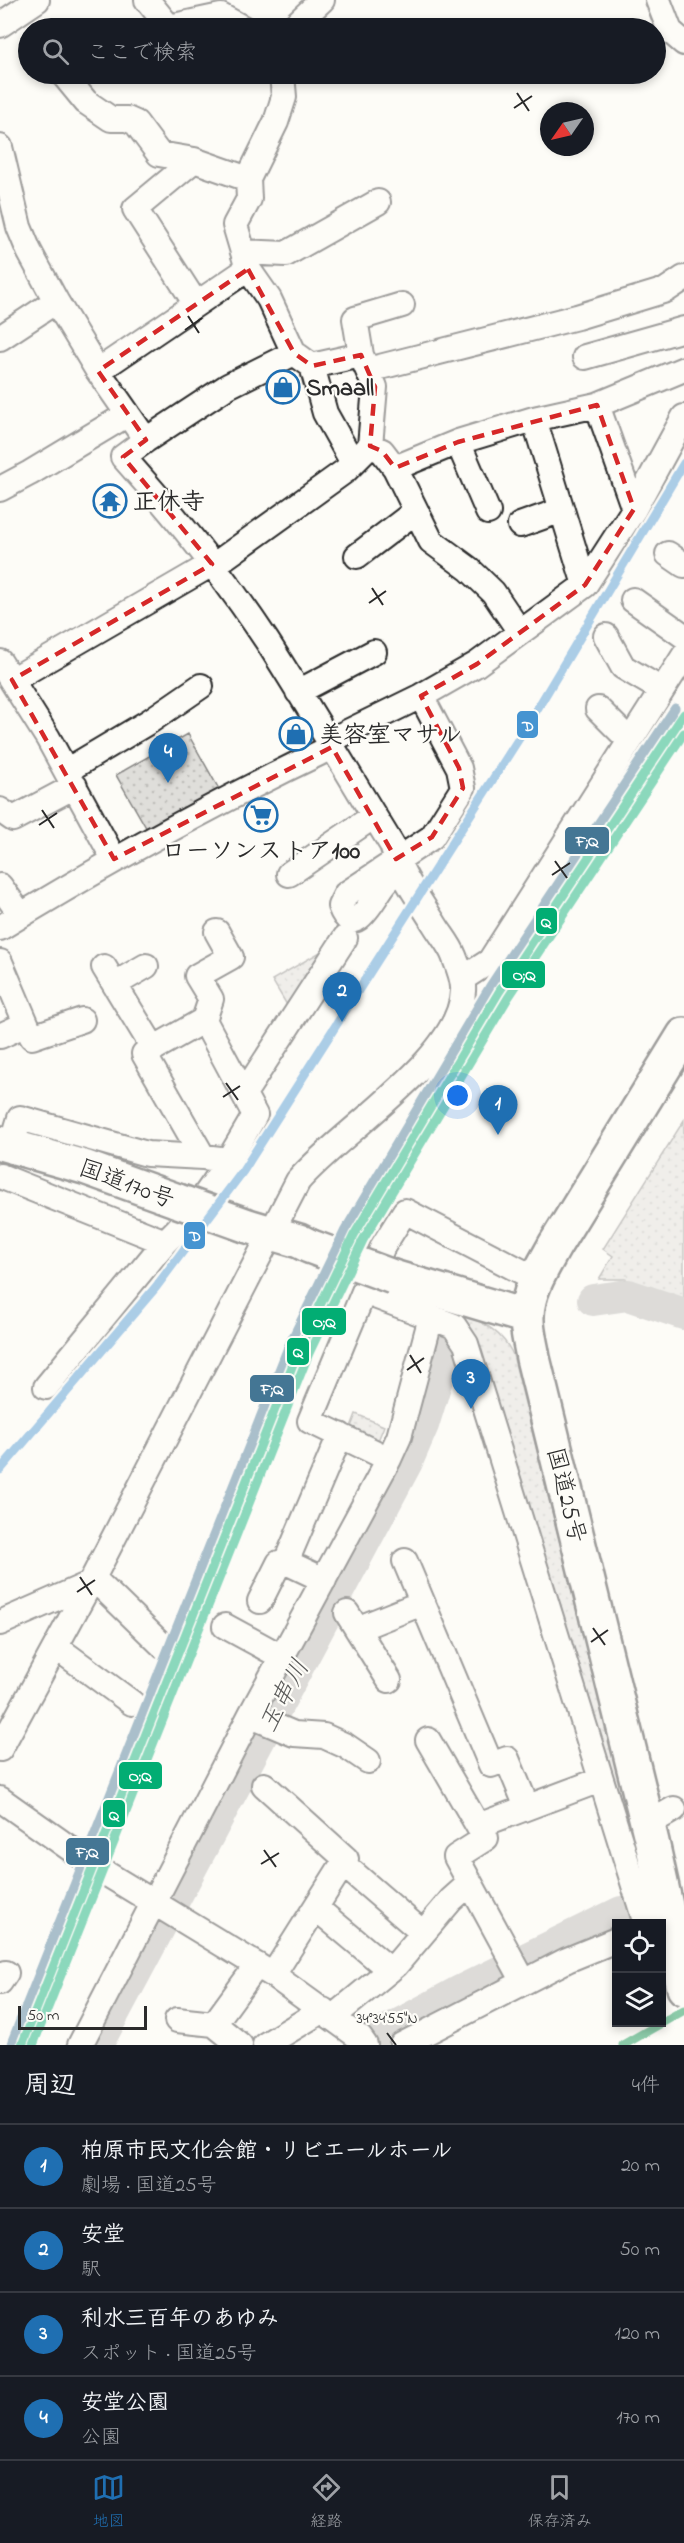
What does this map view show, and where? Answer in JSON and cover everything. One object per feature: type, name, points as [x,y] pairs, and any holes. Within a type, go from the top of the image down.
[{"type":"highway","name":"国道25号","points":[[676,1977],[661,1817],[533,1358],[526,1317],[536,1279],[555,1245],[684,1035]]},
{"type":"highway","name":"国道170号","points":[[5,1158],[84,1167],[393,1277],[526,1317]]},
{"type":"street","points":[[0,25],[37,0]]},
{"type":"street","points":[[147,0],[162,18]]},
{"type":"street","points":[[303,18],[322,0]]},
{"type":"street","points":[[658,0],[665,18]]},
{"type":"street","points":[[666,21],[670,31],[684,43]]},
{"type":"street","points":[[71,84],[86,102],[111,119],[126,119],[136,123],[159,154],[194,160],[249,179]]},
{"type":"street","points":[[283,84],[284,97],[276,122],[249,179],[249,199],[236,225],[246,260],[303,360],[325,413],[353,463]]},
{"type":"street","points":[[0,147],[10,233],[98,371],[146,440]]},
{"type":"street","points":[[194,160],[135,209],[196,304]]},
{"type":"street","points":[[98,371],[196,304],[246,260],[286,254],[378,202]]},
{"type":"street","points":[[0,1749],[91,1581],[259,1229],[313,1163],[402,1087],[425,1063],[450,1029],[459,1011],[463,992],[462,979],[453,953],[398,865],[392,845],[266,641],[213,565],[165,504],[123,458],[146,440],[228,386],[303,360],[364,362],[577,317],[666,290],[684,278]]},
{"type":"street","points":[[0,338],[56,302]]},
{"type":"street","points":[[114,859],[6,671],[213,565],[353,463],[370,446],[375,387],[364,362],[355,319],[402,305]]},
{"type":"street","points":[[585,357],[684,329]]},
{"type":"street","points":[[396,468],[458,442],[534,419],[597,405],[684,369]]},
{"type":"street","points":[[597,405],[634,509]]},
{"type":"street","points":[[0,489],[128,414]]},
{"type":"street","points":[[0,928],[114,859],[477,664],[585,585],[634,509],[684,417]]},
{"type":"street","points":[[534,419],[585,585]]},
{"type":"street","points":[[458,442],[488,512]]},
{"type":"street","points":[[370,446],[382,451],[396,468],[431,541],[469,569],[493,592],[520,632]]},
{"type":"street","points":[[520,525],[562,510]]},
{"type":"street","points":[[357,556],[416,511]]},
{"type":"street","points":[[633,600],[684,636]]},
{"type":"street","points":[[606,636],[622,667],[662,690]]},
{"type":"street","points":[[298,692],[374,652]]},
{"type":"street","points":[[462,979],[490,961],[684,656]]},
{"type":"street","points":[[12,820],[201,686]]},
{"type":"street","points":[[398,865],[432,837],[464,788],[459,768],[421,696]]},
{"type":"street","points":[[598,709],[630,741]]},
{"type":"street","points":[[289,874],[374,816]]},
{"type":"street","points":[[0,886],[21,915]]},
{"type":"street","points":[[203,1157],[144,1054],[204,1020],[211,999],[197,976],[231,957],[217,932]]},
{"type":"street","points":[[249,1086],[345,938]]},
{"type":"street","points":[[0,962],[32,1037],[82,1020]]},
{"type":"street","points":[[146,966],[110,976],[154,1049]]},
{"type":"street","points":[[46,1388],[165,1242],[186,1221],[229,1160],[255,1115],[204,1020]]},
{"type":"street","points":[[0,1036],[26,1024]]},
{"type":"street","points":[[165,1242],[5,1158],[21,1118],[147,1154],[229,1160]]},
{"type":"street","points":[[389,1459],[310,1421],[383,1246],[405,1211],[536,1279]]},
{"type":"street","points":[[364,1292],[454,1326],[466,1344],[645,1919]]},
{"type":"street","points":[[80,2045],[163,1908],[263,1722],[282,1657],[399,1437],[431,1317]]},
{"type":"street","points":[[286,1562],[340,1435]]},
{"type":"street","points":[[405,1561],[491,1765],[507,1759],[527,1807]]},
{"type":"street","points":[[260,1601],[279,1563],[286,1562],[324,1580]]},
{"type":"street","points":[[0,1623],[91,1581]]},
{"type":"street","points":[[91,1581],[164,1647]]},
{"type":"street","points":[[389,1680],[352,1621],[422,1603]]},
{"type":"street","points":[[225,1626],[282,1657]]},
{"type":"street","points":[[56,1647],[132,1702]]},
{"type":"street","points":[[263,1722],[294,1734],[324,1736],[346,1746],[368,1761]]},
{"type":"street","points":[[428,1740],[486,1838],[456,1857],[524,1981]]},
{"type":"street","points":[[478,1826],[600,1780]]},
{"type":"street","points":[[214,2024],[265,1970],[316,1908],[346,1859],[264,1785]]},
{"type":"street","points":[[0,1799],[93,1865],[265,1970],[363,2041]]},
{"type":"street","points":[[343,1864],[423,1933]]},
{"type":"street","points":[[265,2045],[328,2014],[390,1970],[451,1900],[470,1882]]},
{"type":"street","points":[[316,1908],[390,1970]]},
{"type":"street","points":[[402,2045],[524,1981],[612,1942]]},
{"type":"street","points":[[177,2020],[214,2024],[240,2045]]},
{"type":"highlighted area","points":[[248,269],[294,353],[312,366],[361,355],[375,387],[370,446],[382,451],[395,468],[458,442],[597,405],[634,509],[585,585],[477,664],[421,696],[459,768],[463,788],[432,837],[396,859],[332,747],[114,859],[12,680],[212,564],[123,457],[146,440],[98,371]]},
{"type":"shaded area","points":[[188,734],[220,791],[148,831],[116,775]]},
{"type":"shaded area","points":[[322,951],[326,956],[290,1010],[272,980]]},
{"type":"shaded area","points":[[684,1120],[684,1300],[625,1279],[599,1279],[613,1256],[603,1249]]},
{"type":"shaded area","points":[[462,1313],[485,1325],[504,1340],[513,1355],[627,1811],[651,1919],[651,1919],[460,1319]]},
{"type":"shaded area","points":[[356,1414],[384,1426],[377,1443],[349,1432]]},
{"type":"waterway","name":"玉串川","points":[[593,1300],[628,1295],[684,1314]]},
{"type":"waterway","name":"玉串川","points":[[97,2045],[407,1462],[423,1425],[450,1337]]},
{"type":"waterway","points":[[361,2045],[460,1991],[621,1912]]},
{"type":"transit line","name":"D","points":[[0,1470],[156,1287],[243,1171],[530,721],[684,463]]},
{"type":"transit line","name":"F;Q","points":[[12,2041],[289,1345],[345,1230],[490,986],[675,708]]},
{"type":"transit line","name":"Q","points":[[22,2045],[299,1349],[354,1235],[499,992],[684,714]]},
{"type":"transit line","name":"O;Q","points":[[33,2045],[309,1353],[363,1240],[508,998],[684,733]]},
{"type":"transit line","points":[[623,2045],[684,2010]]},
{"type":"place","name":"Smaall","points":[[283,387]]},
{"type":"place","name":"正休寺","points":[[110,501]]},
{"type":"place","name":"美容室マサル","points":[[296,734]]},
{"type":"place","name":"安堂公園","points":[[168,783]]},
{"type":"place","name":"ローソンストア100","points":[[261,815]]},
{"type":"place","name":"安堂","points":[[342,1022]]},
{"type":"place","name":"柏原市民文化会館・リビエールホール","points":[[498,1135]]},
{"type":"place","name":"利水三百年のあゆみ","points":[[471,1409]]}]
